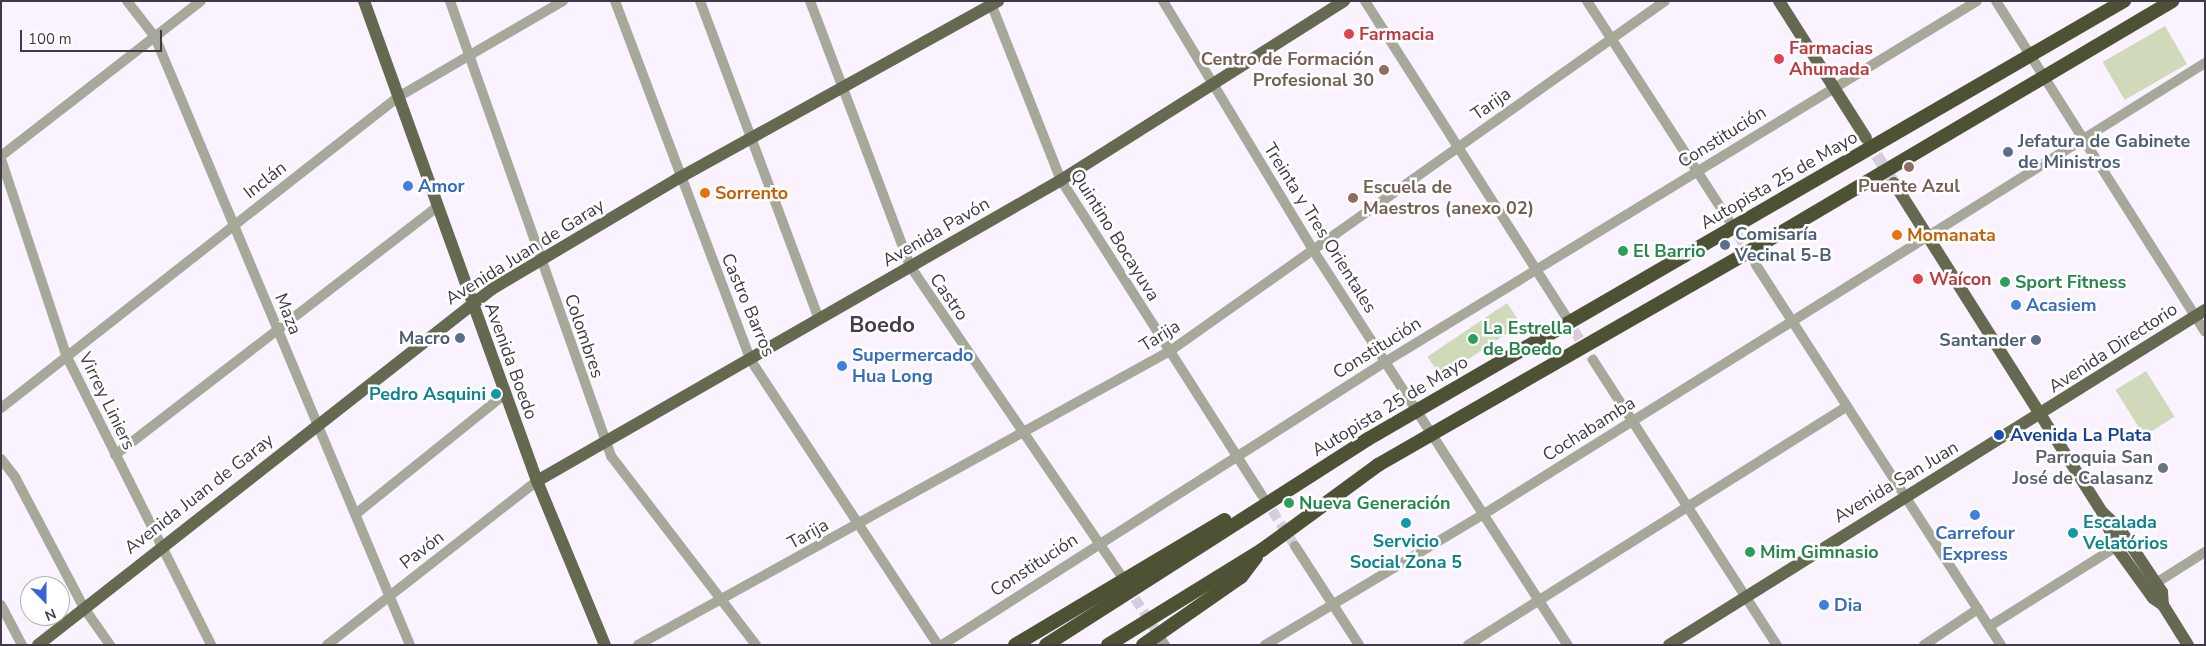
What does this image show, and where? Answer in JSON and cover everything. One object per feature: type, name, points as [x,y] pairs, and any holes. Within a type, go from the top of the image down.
[{"type":"highway","name":"Autopista 25 de Mayo","points":[[1046,645],[1322,468],[2124,1]]},
{"type":"highway","points":[[1108,645],[1262,550],[1378,465],[1748,252],[2172,1]]},
{"type":"highway","points":[[1015,645],[1172,549],[1322,468]]},
{"type":"highway","points":[[1143,645],[1241,577],[1262,550]]},
{"type":"main road","name":"Avenida Boedo","points":[[364,1],[471,303],[537,480],[605,645]]},
{"type":"main road","name":"Avenida Pavón","points":[[537,480],[1061,180],[1344,1]]},
{"type":"main road","points":[[1779,1],[1866,138]]},
{"type":"main road","name":"Avenida Juan de Garay","points":[[38,645],[161,545],[471,303],[540,258],[993,2]]},
{"type":"main road","points":[[1894,183],[2103,513],[2119,551],[2152,598],[2163,605],[2188,645]]},
{"type":"main road","name":"Avenida Directorio","points":[[2041,414],[2200,313]]},
{"type":"main road","name":"Avenida San Juan","points":[[1669,645],[2041,414]]},
{"type":"main road","points":[[2103,513],[2120,529],[2162,592],[2163,605]]},
{"type":"main road","points":[[2119,551],[2132,560],[2148,584],[2156,583]]},
{"type":"street","name":"Maza","points":[[127,1],[155,37],[277,331],[357,513],[410,645]]},
{"type":"street","points":[[1,157],[201,1]]},
{"type":"street","name":"Colombres","points":[[450,1],[604,441],[620,472],[756,645]]},
{"type":"street","name":"Inclán","points":[[1,408],[398,97],[563,1]]},
{"type":"street","name":"Castro Barros","points":[[615,1],[679,178],[750,359],[938,645]]},
{"type":"street","points":[[700,1],[818,320]]},
{"type":"street","name":"Castro","points":[[810,1],[910,266],[1123,578]]},
{"type":"street","name":"Treinta y Tres Orientales","points":[[1163,1],[1313,250],[1568,645]]},
{"type":"street","points":[[1365,1],[1456,148],[1566,317]]},
{"type":"street","points":[[1587,1],[1728,219]]},
{"type":"street","name":"Tarija","points":[[638,645],[1170,351],[1666,1]]},
{"type":"street","name":"Constitución","points":[[942,645],[1099,542],[1385,362],[1977,1]]},
{"type":"street","points":[[1996,1],[2200,313],[2205,331]]},
{"type":"street","name":"Quintino Bocayuva","points":[[993,2],[1061,180],[1262,495]]},
{"type":"street","name":"Cochabamba","points":[[1265,645],[1484,514],[1791,320],[2205,63]]},
{"type":"street","name":"Virrey Liniers","points":[[1,157],[67,357],[211,645]]},
{"type":"street","points":[[115,455],[437,206]]},
{"type":"street","points":[[1756,265],[2001,645]]},
{"type":"street","points":[[1593,360],[1777,645]]},
{"type":"street","points":[[357,513],[505,394]]},
{"type":"street","points":[[1468,645],[1847,406]]},
{"type":"street","points":[[1,459],[15,477],[84,608],[110,645]]},
{"type":"street","name":"Pavón","points":[[327,645],[537,480]]},
{"type":"street","points":[[1295,546],[1359,645]]},
{"type":"street","points":[[1990,626],[2119,551]]},
{"type":"street","points":[[2156,583],[2205,552]]},
{"type":"street","points":[[1,605],[22,645]]},
{"type":"street","points":[[1924,645],[1978,609]]},
{"type":"green space","points":[[2165,26],[2187,64],[2125,100],[2103,62]]},
{"type":"green space","name":"La Estrella de Boedo","points":[[1507,303],[1521,324],[1441,377],[1427,357]]},
{"type":"green space","points":[[2146,371],[2175,417],[2144,436],[2115,390]]},
{"type":"tunnel","points":[[1867,140],[1894,183]]},
{"type":"tunnel","points":[[1730,222],[1756,265]]},
{"type":"tunnel","points":[[1566,318],[1593,360]]},
{"type":"tunnel","points":[[1264,498],[1295,546]]},
{"type":"tunnel","points":[[1127,586],[1161,639]]},
{"type":"place","name":"Farmacia","points":[[1349,34]]},
{"type":"place","name":"Farmacias Ahumada","points":[[1779,59]]},
{"type":"place","name":"Centro de Formación Profesional 30","points":[[1384,70]]},
{"type":"place","name":"Jefatura de Gabinete de Ministros","points":[[2008,152]]},
{"type":"place","name":"Puente Azul","points":[[1909,167]]},
{"type":"place","name":"Amor","points":[[408,186]]},
{"type":"place","name":"Sorrento","points":[[705,193]]},
{"type":"place","name":"Escuela de Maestros (anexo 02)","points":[[1353,198]]},
{"type":"place","name":"Momanata","points":[[1897,235]]},
{"type":"place","name":"Comisaría Vecinal 5-B","points":[[1725,245]]},
{"type":"place","name":"El Barrio","points":[[1623,251]]},
{"type":"place","name":"Waícon","points":[[1918,279]]},
{"type":"place","name":"Sport Fitness","points":[[2005,282]]},
{"type":"place","name":"Acasiem","points":[[2016,305]]},
{"type":"place","name":"Macro","points":[[460,338]]},
{"type":"place","name":"La Estrella de Boedo","points":[[1473,339]]},
{"type":"place","name":"Santander","points":[[2036,340]]},
{"type":"place","name":"Supermercado Hua Long","points":[[842,366]]},
{"type":"place","name":"Pedro Asquini","points":[[496,394]]},
{"type":"place","name":"Avenida La Plata","points":[[1999,435]]},
{"type":"place","name":"Parroquia San José de Calasanz","points":[[2163,468]]},
{"type":"place","name":"Nueva Generación","points":[[1289,503]]},
{"type":"place","name":"Carrefour Express","points":[[1975,515]]},
{"type":"place","name":"Servicio Social Zona 5","points":[[1406,523]]},
{"type":"place","name":"Escalada Velatórios","points":[[2073,533]]},
{"type":"place","name":"Mim Gimnasio","points":[[1750,552]]},
{"type":"place","name":"Dia","points":[[1824,605]]},
{"type":"district","name":"Boedo","points":[[882,326]]}]
